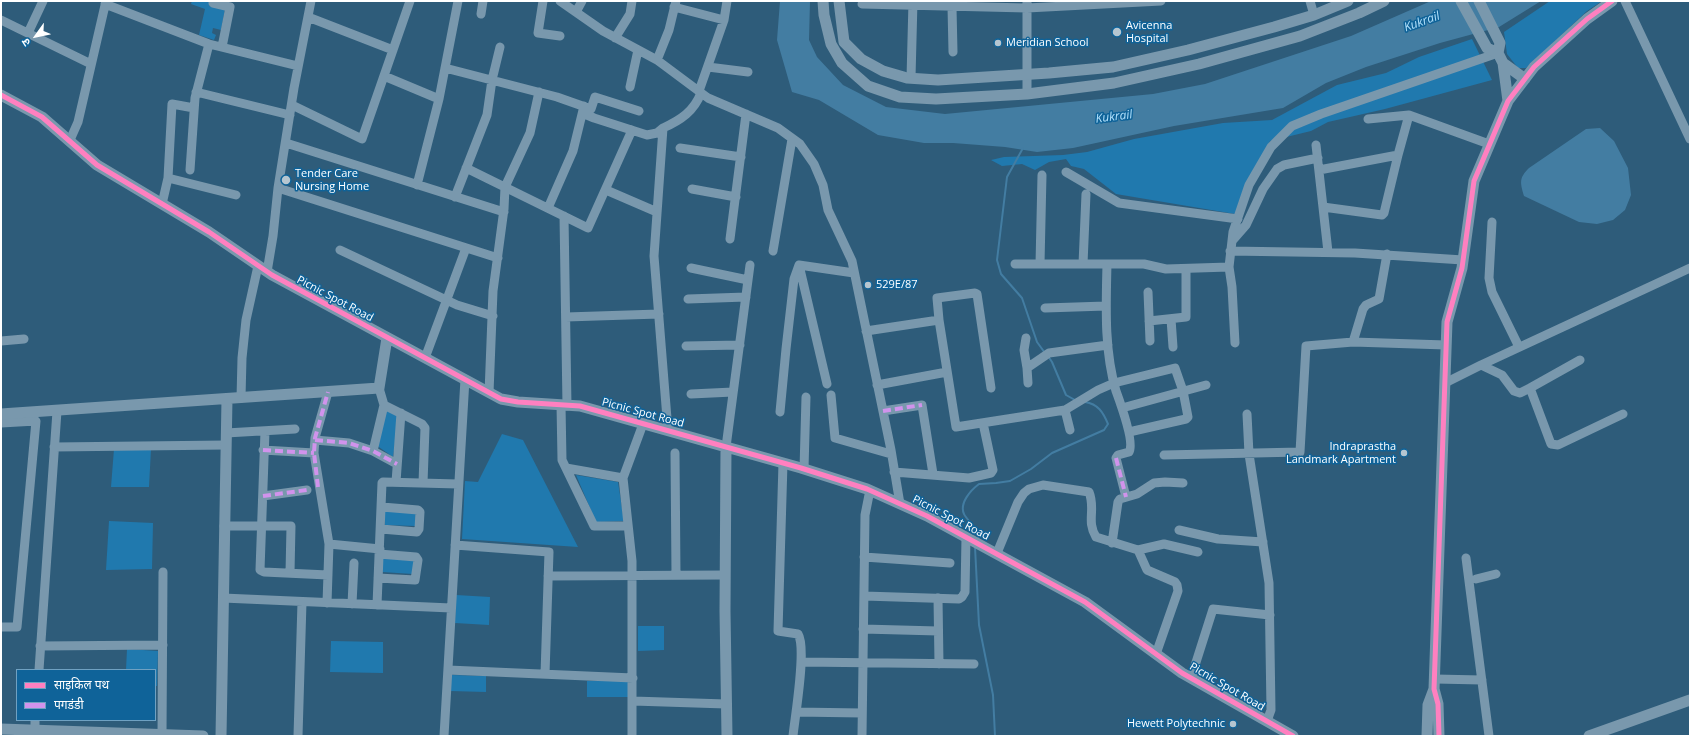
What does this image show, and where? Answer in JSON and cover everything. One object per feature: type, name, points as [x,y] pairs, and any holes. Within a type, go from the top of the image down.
[{"type":"street","points":[[28,33],[43,1]]},
{"type":"street","points":[[214,1],[213,3],[230,7],[222,47]]},
{"type":"street","points":[[241,398],[242,358],[246,320],[274,236],[278,188],[298,66],[311,1]]},
{"type":"street","points":[[292,105],[362,139],[410,1]]},
{"type":"street","points":[[417,185],[445,68],[458,1]]},
{"type":"street","points":[[481,14],[483,1]]},
{"type":"street","points":[[543,1],[538,33],[560,36]]},
{"type":"street","points":[[560,1],[615,38],[657,60],[708,98],[778,128],[800,144],[814,164],[823,185],[828,210],[852,261],[883,411],[900,504]]},
{"type":"street","points":[[576,12],[582,1]]},
{"type":"street","points":[[615,38],[630,14],[632,1]]},
{"type":"street","points":[[587,107],[587,115],[647,135],[657,133],[663,128],[679,121],[697,104],[724,20],[728,1]]},
{"type":"street","points":[[823,1],[824,16],[831,44],[842,63],[868,86],[900,97],[936,99],[1027,94],[1114,83],[1199,64],[1300,36],[1359,13],[1384,1]]},
{"type":"street","points":[[839,1],[844,42],[861,59],[883,71],[911,78],[938,80],[1113,67],[1188,50],[1314,14],[1348,1]]},
{"type":"street","points":[[862,4],[912,4],[952,7],[1161,1]]},
{"type":"street","points":[[1310,1],[1314,14]]},
{"type":"street","points":[[1462,1],[1487,48],[1525,79]]},
{"type":"street","points":[[1479,1],[1500,43],[1500,58],[1508,101]]},
{"type":"street","points":[[1439,736],[1438,704],[1435,684],[1447,322],[1463,260],[1474,181],[1508,101],[1534,67],[1587,19],[1612,1]]},
{"type":"street","points":[[1625,1],[1690,139]]},
{"type":"street","points":[[70,140],[78,122],[105,3],[209,44],[298,66]]},
{"type":"street","points":[[657,60],[669,30],[675,4],[724,20]]},
{"type":"street","points":[[911,78],[912,4]]},
{"type":"street","points":[[1027,4],[1027,94]]},
{"type":"street","points":[[952,7],[953,52]]},
{"type":"street","points":[[308,17],[393,50]]},
{"type":"street","points":[[1,20],[91,64]]},
{"type":"street","points":[[190,170],[196,92],[209,44]]},
{"type":"street","points":[[455,197],[488,114],[492,80],[500,47]]},
{"type":"street","points":[[630,87],[638,50]]},
{"type":"street","points":[[1235,343],[1232,286],[1229,267],[1233,232],[1249,185],[1271,147],[1292,126],[1329,112],[1500,58]]},
{"type":"street","points":[[708,67],[748,72]]},
{"type":"street","points":[[445,68],[538,92],[591,109],[595,97],[639,111]]},
{"type":"street","points":[[384,76],[438,99]]},
{"type":"street","points":[[196,92],[290,115]]},
{"type":"street","points":[[490,393],[492,316],[504,212],[505,187],[530,133],[538,92]]},
{"type":"street","name":"Picnic Spot Road","points":[[1,95],[42,117],[97,165],[209,232],[263,269],[302,293],[426,358],[500,399],[518,402],[580,406],[804,469],[870,490],[927,516],[1085,602],[1191,678],[1293,736]]},
{"type":"street","points":[[162,204],[168,178],[172,104],[194,108]]},
{"type":"street","points":[[548,208],[573,151],[587,107]]},
{"type":"street","points":[[730,239],[746,114]]},
{"type":"street","points":[[1368,120],[1409,115],[1490,144]]},
{"type":"street","points":[[1323,207],[1382,215],[1384,213],[1409,115]]},
{"type":"street","points":[[663,128],[654,256],[668,431]]},
{"type":"street","points":[[466,168],[588,228],[632,130]]},
{"type":"street","points":[[773,251],[792,139]]},
{"type":"street","points":[[286,143],[504,212]]},
{"type":"street","points":[[1316,145],[1328,252]]},
{"type":"street","points":[[680,148],[741,157]]},
{"type":"street","points":[[1319,170],[1398,155]]},
{"type":"street","points":[[1232,241],[1246,224],[1263,189],[1277,169],[1284,165],[1318,158]]},
{"type":"street","points":[[1066,172],[1119,203],[1238,219]]},
{"type":"street","points":[[1040,264],[1042,175]]},
{"type":"street","points":[[168,178],[236,195]]},
{"type":"street","points":[[278,188],[498,258]]},
{"type":"street","points":[[606,190],[657,212]]},
{"type":"street","points":[[692,190],[736,197]]},
{"type":"street","points":[[1083,264],[1086,194]]},
{"type":"street","points":[[564,216],[566,317],[562,460],[594,526],[628,526]]},
{"type":"street","points":[[1492,222],[1489,278],[1492,292],[1519,347]]},
{"type":"street","points":[[426,358],[466,248]]},
{"type":"street","points":[[340,250],[447,300],[492,316]]},
{"type":"street","points":[[1230,251],[1387,254],[1463,260]]},
{"type":"street","points":[[1353,342],[1363,309],[1366,304],[1379,299],[1387,254]]},
{"type":"street","points":[[1015,264],[1144,264],[1166,269],[1229,267]]},
{"type":"street","points":[[1106,264],[1106,306],[1109,362],[1128,432],[1130,450],[1118,455],[1116,458],[1126,497]]},
{"type":"street","points":[[726,736],[726,447],[750,265]]},
{"type":"street","points":[[799,265],[854,273]]},
{"type":"street","points":[[799,265],[828,384]]},
{"type":"street","points":[[780,412],[794,279],[799,265]]},
{"type":"street","points":[[691,268],[748,280]]},
{"type":"street","points":[[1445,383],[1690,268]]},
{"type":"street","points":[[1149,321],[1186,317],[1186,269]]},
{"type":"street","points":[[1148,292],[1150,341]]},
{"type":"street","points":[[990,388],[977,294],[937,298],[955,426],[958,428],[1065,410],[1082,399],[1114,383],[1175,368],[1183,391],[1188,418],[1128,432]]},
{"type":"street","points":[[688,299],[746,297]]},
{"type":"street","points":[[1046,308],[1106,306]]},
{"type":"street","points":[[566,317],[658,314]]},
{"type":"street","points":[[1171,319],[1173,346]]},
{"type":"street","points":[[866,331],[939,320]]},
{"type":"street","points":[[373,451],[384,405],[378,388],[388,338]]},
{"type":"street","points":[[1026,338],[1024,350],[1028,383]]},
{"type":"street","points":[[1,341],[24,339]]},
{"type":"street","points":[[1164,455],[1300,452],[1306,346],[1353,342],[1446,345]]},
{"type":"street","points":[[686,346],[740,345]]},
{"type":"street","points":[[1027,368],[1049,353],[1108,346]]},
{"type":"street","points":[[1481,365],[1502,375],[1514,391],[1520,393],[1580,360]]},
{"type":"street","points":[[877,385],[947,372]]},
{"type":"street","points":[[444,736],[464,379]]},
{"type":"street","points":[[1122,408],[1206,385]]},
{"type":"street","points":[[1,414],[378,388]]},
{"type":"street","points":[[1530,388],[1551,444],[1558,445],[1623,414]]},
{"type":"street","points":[[327,603],[329,544],[318,486],[314,453],[315,440],[328,392]]},
{"type":"street","points":[[691,394],[733,392]]},
{"type":"street","points":[[831,395],[835,438],[891,454]]},
{"type":"street","points":[[804,469],[806,397]]},
{"type":"street","points":[[221,736],[227,399]]},
{"type":"street","points":[[384,405],[422,424],[425,428],[423,483]]},
{"type":"street","points":[[883,411],[922,405],[933,474]]},
{"type":"street","points":[[1065,410],[1070,430]]},
{"type":"street","points":[[39,669],[57,411]]},
{"type":"street","points":[[396,482],[401,413]]},
{"type":"street","points":[[1247,414],[1249,454],[1269,583],[1271,710],[1266,721]]},
{"type":"street","points":[[1,423],[36,421],[17,627],[1,627]]},
{"type":"street","points":[[632,736],[632,575],[623,478],[643,424]]},
{"type":"street","points":[[894,472],[969,478],[992,472],[983,424]]},
{"type":"street","points":[[54,447],[226,439],[265,431],[295,429]]},
{"type":"street","points":[[265,431],[263,450],[260,570],[264,572],[328,575]]},
{"type":"street","points":[[315,440],[349,443],[373,451],[397,464]]},
{"type":"street","points":[[263,450],[314,453]]},
{"type":"street","points":[[676,453],[676,575]]},
{"type":"street","points":[[783,463],[778,631],[798,634],[800,639],[801,662],[793,736]]},
{"type":"street","points":[[566,468],[623,478]]},
{"type":"street","points":[[377,605],[382,483],[458,484]]},
{"type":"street","points":[[1112,543],[1118,502],[1126,497],[1137,494],[1154,483],[1183,483]]},
{"type":"street","points":[[997,554],[1018,502],[1024,493],[1029,489],[1043,485],[1089,492],[1093,507],[1090,524],[1096,537],[1138,550],[1164,544],[1198,552]]},
{"type":"street","points":[[263,496],[307,490]]},
{"type":"street","points":[[862,736],[865,515],[870,490]]},
{"type":"street","points":[[381,529],[417,532],[419,529],[420,512],[418,510],[382,507]]},
{"type":"street","points":[[224,526],[291,526],[290,573]]},
{"type":"street","points":[[1179,530],[1218,539],[1263,542]]},
{"type":"street","points":[[864,596],[959,599],[965,595],[969,538]]},
{"type":"street","points":[[329,544],[416,557],[418,560],[415,580],[378,578]]},
{"type":"street","points":[[455,545],[549,552],[544,674]]},
{"type":"street","points":[[1138,550],[1148,570],[1175,582],[1177,585],[1178,591],[1156,654]]},
{"type":"street","points":[[864,557],[950,563]]},
{"type":"street","points":[[1466,558],[1489,736]]},
{"type":"street","points":[[352,604],[354,563]]},
{"type":"street","points":[[162,734],[163,572]]},
{"type":"street","points":[[1476,579],[1496,574]]},
{"type":"street","points":[[548,576],[725,575]]},
{"type":"street","points":[[223,598],[451,608]]},
{"type":"street","points":[[938,598],[939,664]]},
{"type":"street","points":[[298,736],[302,602]]},
{"type":"street","points":[[1191,678],[1213,609],[1270,615]]},
{"type":"street","points":[[863,629],[938,631]]},
{"type":"street","points":[[40,646],[163,645]]},
{"type":"street","points":[[801,662],[974,664]]},
{"type":"street","points":[[448,670],[633,678]]},
{"type":"street","points":[[1435,684],[1482,680]]},
{"type":"street","points":[[1427,736],[1428,705],[1435,684]]},
{"type":"street","points":[[1589,736],[1690,700]]},
{"type":"street","points":[[633,701],[726,704]]},
{"type":"street","points":[[796,712],[862,713]]},
{"type":"street","points":[[1,729],[35,725],[50,733],[203,736]]},
{"type":"shaded area","points":[[192,1],[210,1],[209,6],[225,9],[221,30],[213,28],[212,33],[216,35],[214,40],[199,35],[205,9],[191,4]]},
{"type":"shaded area","points":[[1550,1],[1602,1],[1587,11],[1526,68],[1518,68],[1507,54],[1504,32]]},
{"type":"shaded area","points":[[1472,39],[1492,80],[1385,109],[1328,122],[1311,131],[1270,141],[1248,183],[1235,214],[1116,194],[1084,169],[1071,166],[1066,159],[1049,162],[1035,170],[1022,164],[1002,166],[991,160],[1004,157],[1063,155],[1087,152],[1134,139],[1223,123],[1272,120],[1337,85],[1386,73],[1419,57]]},
{"type":"shaded area","points":[[386,410],[399,416],[393,457],[376,445]]},
{"type":"shaded area","points":[[502,434],[523,440],[578,547],[462,539],[465,481],[478,482]]},
{"type":"shaded area","points":[[114,449],[151,449],[149,487],[111,487]]},
{"type":"shaded area","points":[[576,475],[618,482],[624,521],[596,522]]},
{"type":"shaded area","points":[[385,511],[416,512],[415,526],[385,525]]},
{"type":"shaded area","points":[[109,521],[153,523],[152,569],[106,570]]},
{"type":"shaded area","points":[[383,558],[414,560],[413,574],[382,572]]},
{"type":"shaded area","points":[[456,595],[490,597],[489,625],[455,623]]},
{"type":"shaded area","points":[[638,626],[664,626],[664,650],[638,651]]},
{"type":"shaded area","points":[[331,641],[383,642],[383,673],[330,672]]},
{"type":"shaded area","points":[[127,649],[158,651],[157,686],[156,669],[126,669]]},
{"type":"shaded area","points":[[451,675],[486,676],[486,692],[450,691]]},
{"type":"shaded area","points":[[587,681],[629,681],[629,697],[587,697]]},
{"type":"water","name":"Kukrail","points":[[780,1],[810,1],[809,40],[817,57],[843,85],[886,107],[945,114],[1153,94],[1205,84],[1351,36],[1431,1],[1541,1],[1499,27],[1440,43],[1366,67],[1326,83],[1283,108],[1174,126],[1073,148],[1037,152],[1005,147],[953,143],[924,143],[878,135],[819,100],[792,92],[777,40]]},
{"type":"water","points":[[1600,128],[1614,141],[1628,168],[1631,195],[1625,210],[1613,220],[1597,224],[1579,222],[1524,196],[1521,180],[1529,168],[1586,129]]},
{"type":"waterway","points":[[1023,148],[1007,177],[997,260],[1001,274],[1022,298],[1037,342],[1045,353]]},
{"type":"waterway","points":[[1048,356],[1066,395],[1075,400]]},
{"type":"waterway","points":[[978,539],[980,535],[965,516],[963,510],[964,501],[969,493],[979,484],[1010,481],[1031,469],[1052,453],[1104,430],[1108,424],[1102,412],[1097,407],[1085,402]]},
{"type":"waterway","points":[[975,547],[979,625],[993,695],[995,736]]},
{"type":"marked path","points":[[318,487],[314,453],[315,438],[328,392]]},
{"type":"marked path","points":[[883,411],[922,405]]},
{"type":"marked path","points":[[315,440],[349,443],[373,451],[397,464]]},
{"type":"marked path","points":[[263,450],[314,453]]},
{"type":"marked path","points":[[1116,458],[1126,497]]},
{"type":"marked path","points":[[263,496],[307,490]]},
{"type":"cycle path","points":[[1439,736],[1438,704],[1434,689],[1447,322],[1462,268],[1474,181],[1508,101],[1534,67],[1587,19],[1612,1]]},
{"type":"cycle path","points":[[1,95],[42,117],[97,165],[209,232],[272,275],[501,399],[518,402],[580,406],[801,468],[867,489],[927,516],[1085,602],[1182,673],[1293,736]]},
{"type":"place","name":"Avicenna Hospital","points":[[1117,32]]},
{"type":"place","name":"Meridian School","points":[[998,43]]},
{"type":"place","name":"Tender Care Nursing Home","points":[[286,180]]},
{"type":"place","name":"529E/87","points":[[868,285]]},
{"type":"place","name":"Indraprastha Landmark Apartment","points":[[1404,453]]},
{"type":"place","name":"Hewett Polytechnic","points":[[1233,724]]}]
